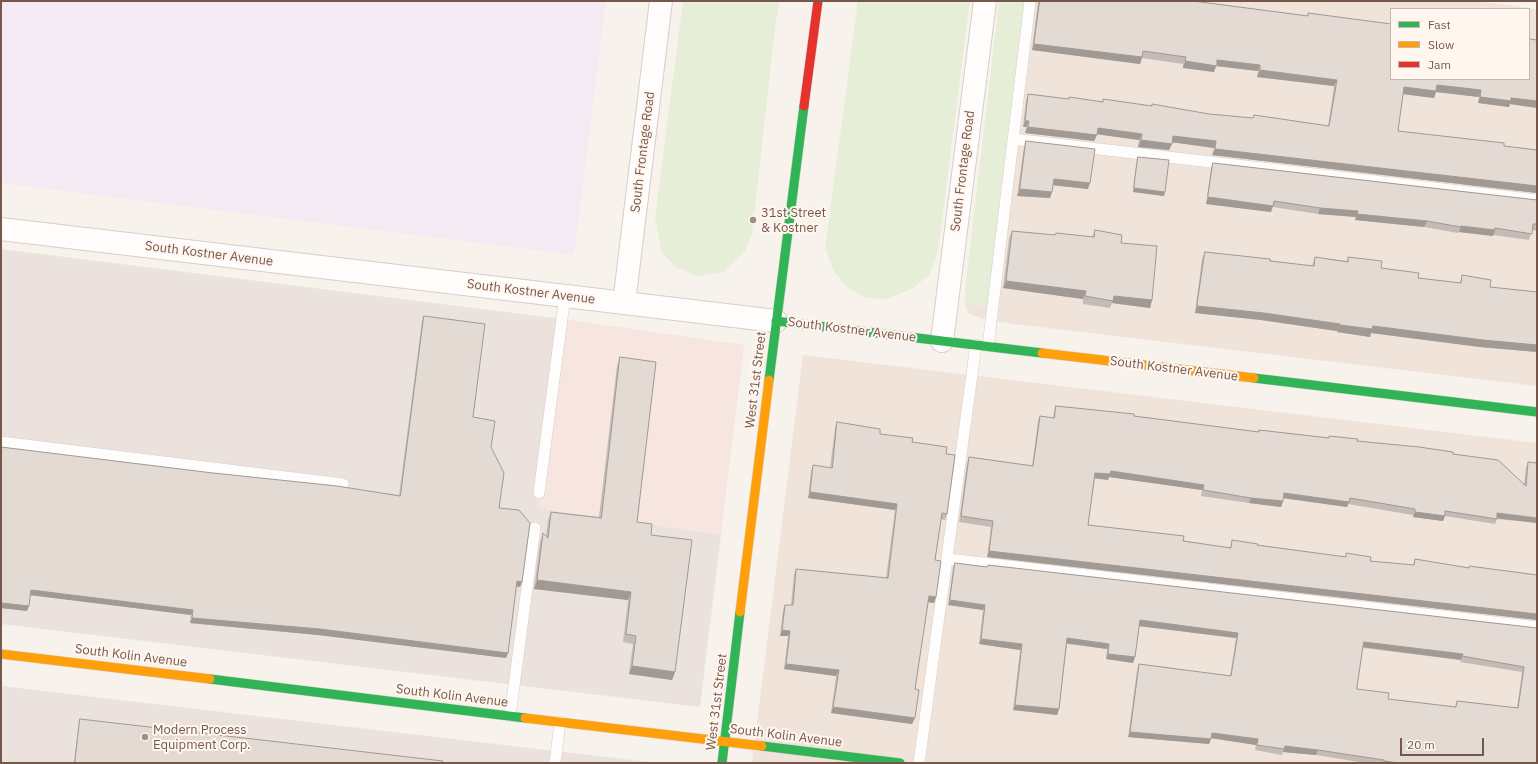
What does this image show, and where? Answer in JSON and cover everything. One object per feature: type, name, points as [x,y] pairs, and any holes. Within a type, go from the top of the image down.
[{"type":"street","name":"South Frontage Road","points":[[624,303],[661,1]]},
{"type":"street","name":"West 31st Street","points":[[722,763],[776,321],[818,1]]},
{"type":"street","name":"South Frontage Road","points":[[942,341],[985,1]]},
{"type":"street","name":"South Kostner Avenue","points":[[1,229],[1537,412]]},
{"type":"street","name":"South Kolin Avenue","points":[[1,654],[900,763]]},
{"type":"lane","points":[[988,346],[1030,1]]},
{"type":"lane","points":[[1013,139],[1537,200]]},
{"type":"lane","points":[[539,493],[565,296]]},
{"type":"lane","points":[[919,763],[976,345]]},
{"type":"lane","points":[[1,442],[343,484]]},
{"type":"lane","points":[[510,716],[535,528]]},
{"type":"lane","points":[[948,559],[1537,627]]},
{"type":"lane","points":[[555,763],[560,722]]},
{"type":"shaded area","points":[[1,1],[606,1],[574,255],[1,183]]},
{"type":"shaded area","points":[[1024,1],[1476,1],[1529,8],[1390,8],[1390,80],[1530,80],[1530,8],[1537,9],[1537,386],[1014,324],[983,319],[969,314],[965,304],[987,306]]},
{"type":"shaded area","points":[[1,249],[562,319],[537,508],[721,535],[700,707],[1,624]]},
{"type":"shaded area","points":[[562,319],[744,345],[721,535],[537,508]]},
{"type":"shaded area","points":[[803,355],[1537,443],[1537,763],[752,763]]},
{"type":"shaded area","points":[[1,686],[658,763],[1,763]]},
{"type":"green space","points":[[683,1],[779,1],[752,234],[745,251],[724,272],[698,276],[675,267],[661,250],[655,218]]},
{"type":"green space","points":[[858,1],[970,1],[938,251],[930,274],[912,289],[886,299],[865,298],[847,287],[834,272],[825,248]]},
{"type":"green space","points":[[999,1],[1024,1],[987,307],[965,304],[965,291]]},
{"type":"building","points":[[1040,1],[1193,1],[1308,16],[1308,13],[1390,24],[1390,80],[1530,80],[1530,39],[1537,40],[1537,101],[1511,98],[1511,101],[1480,97],[1481,90],[1437,85],[1436,91],[1404,87],[1398,131],[1504,143],[1504,146],[1537,150],[1537,186],[1215,149],[1216,141],[1173,136],[1172,144],[1141,140],[1142,134],[1098,128],[1097,135],[1028,127],[1029,121],[1025,121],[1028,94],[1069,99],[1069,97],[1103,102],[1103,99],[1152,106],[1152,104],[1209,114],[1253,118],[1254,115],[1329,126],[1337,80],[1260,70],[1260,65],[1217,60],[1217,66],[1185,61],[1186,57],[1143,51],[1142,57],[1034,44]]},
{"type":"building","points":[[1026,141],[1095,149],[1090,183],[1054,179],[1052,192],[1020,189]]},
{"type":"building","points":[[1138,157],[1169,160],[1165,192],[1134,188]]},
{"type":"building","points":[[1213,163],[1537,200],[1537,224],[1533,224],[1532,234],[1495,228],[1495,230],[1461,227],[1427,221],[1357,214],[1358,211],[1320,208],[1274,201],[1273,206],[1208,197]]},
{"type":"building","points":[[1095,230],[1122,235],[1121,243],[1157,246],[1152,300],[1114,296],[1113,301],[1085,296],[1086,291],[1006,281],[1012,231],[1055,235],[1056,233],[1094,237]]},
{"type":"building","points":[[1205,252],[1270,259],[1270,261],[1314,266],[1315,257],[1348,262],[1348,257],[1382,261],[1381,268],[1419,273],[1418,278],[1461,283],[1462,275],[1491,280],[1490,287],[1537,292],[1537,345],[1483,340],[1373,326],[1372,329],[1264,313],[1197,306]]},
{"type":"building","points":[[424,316],[485,324],[473,417],[495,421],[491,447],[504,473],[499,508],[519,510],[530,523],[522,582],[517,581],[508,653],[320,629],[192,618],[193,610],[31,590],[29,606],[1,603],[1,447],[213,473],[337,486],[400,496]]},
{"type":"building","points":[[620,357],[656,362],[637,522],[652,524],[651,535],[692,540],[675,672],[632,666],[636,636],[626,634],[631,592],[537,580],[543,533],[548,538],[551,512],[601,518]]},
{"type":"building","points":[[1056,406],[1134,414],[1134,416],[1259,432],[1259,430],[1329,438],[1329,436],[1358,439],[1357,441],[1453,452],[1453,454],[1498,460],[1526,486],[1528,462],[1537,463],[1537,518],[1497,513],[1497,519],[1445,511],[1445,516],[1415,512],[1415,509],[1350,498],[1349,502],[1284,493],[1283,501],[1251,498],[1203,490],[1204,485],[1111,471],[1110,474],[1095,473],[1088,525],[1184,536],[1183,541],[1231,548],[1232,540],[1258,544],[1257,545],[1346,557],[1346,553],[1371,557],[1370,561],[1414,565],[1415,559],[1469,568],[1469,566],[1537,575],[1537,614],[989,551],[993,521],[961,516],[969,457],[1033,466],[1040,416],[1054,418]]},
{"type":"building","points":[[837,422],[880,429],[880,434],[913,438],[912,442],[947,447],[946,454],[955,455],[947,514],[942,513],[935,560],[941,561],[936,597],[929,596],[915,689],[919,690],[915,718],[833,707],[839,670],[786,664],[790,631],[782,630],[785,605],[793,605],[796,569],[888,578],[897,504],[810,492],[813,465],[832,468]]},
{"type":"building","points":[[955,563],[987,567],[988,565],[1537,628],[1537,763],[1399,763],[1318,750],[1285,746],[1284,749],[1257,745],[1258,739],[1212,733],[1211,739],[1130,732],[1139,664],[1231,676],[1238,633],[1140,620],[1135,657],[1108,654],[1109,644],[1067,638],[1059,709],[1015,705],[1022,644],[981,639],[985,605],[950,600]],"holes":[[[1364,642],[1463,654],[1462,656],[1524,667],[1518,708],[1457,701],[1456,707],[1388,699],[1389,693],[1357,689]]]},
{"type":"building","name":"Modern Process Equipment Corp.","points":[[80,719],[443,761],[442,763],[75,763]]},
{"type":"traffic: fast","points":[[769,380],[804,106]]},
{"type":"traffic: fast","points":[[776,321],[1042,353]]},
{"type":"traffic: fast","points":[[1254,378],[1537,412]]},
{"type":"traffic: fast","points":[[722,763],[740,612]]},
{"type":"traffic: fast","points":[[210,679],[525,718]]},
{"type":"traffic: fast","points":[[762,746],[900,763]]},
{"type":"traffic: slow","points":[[1042,353],[1254,378]]},
{"type":"traffic: slow","points":[[740,612],[769,380]]},
{"type":"traffic: slow","points":[[1,654],[210,679]]},
{"type":"traffic: slow","points":[[525,718],[762,746]]},
{"type":"traffic: jam","points":[[804,106],[818,1]]},
{"type":"place","name":"31st Street & Kostner","points":[[753,220]]},
{"type":"place","name":"Modern Process Equipment Corp.","points":[[145,737]]}]
